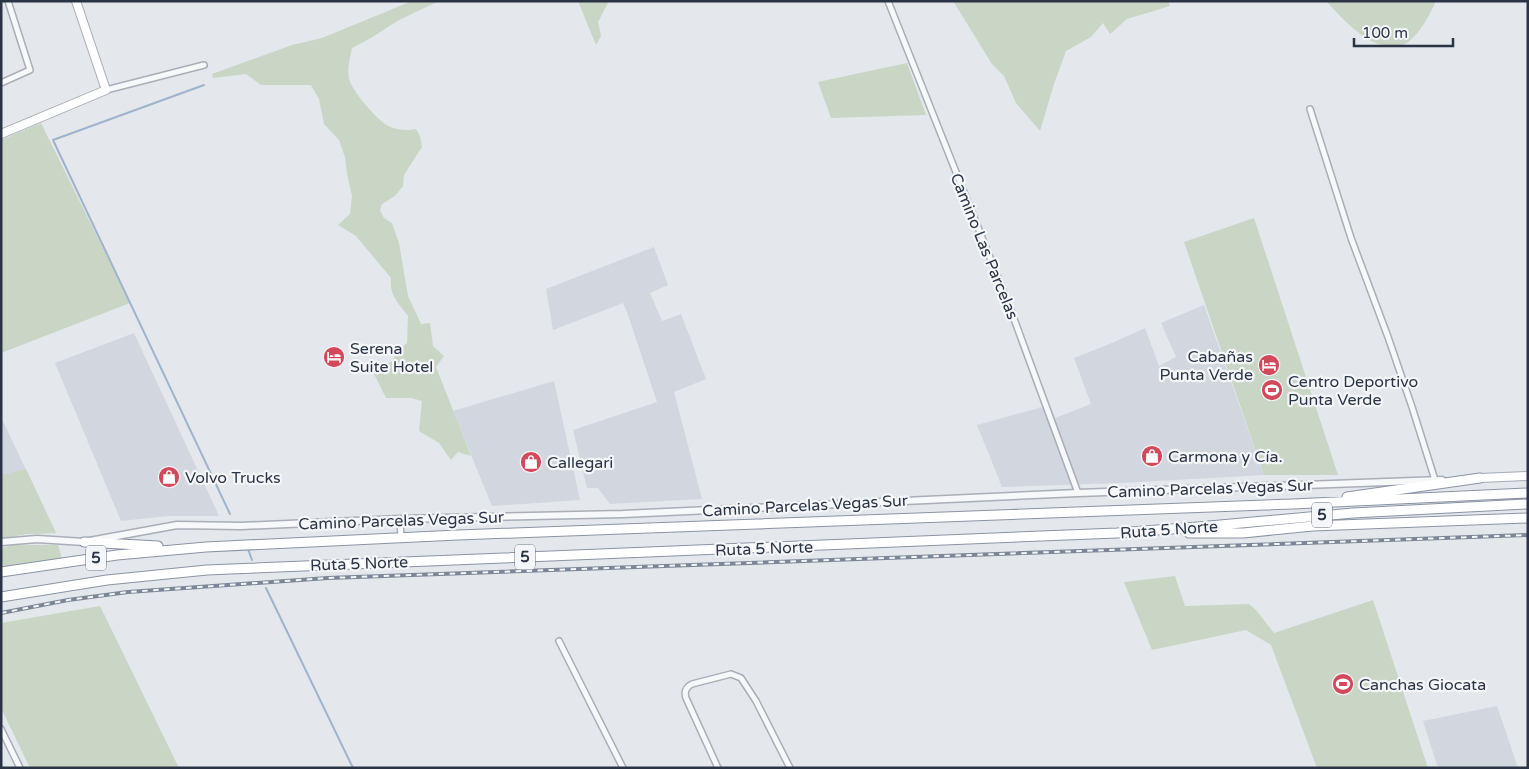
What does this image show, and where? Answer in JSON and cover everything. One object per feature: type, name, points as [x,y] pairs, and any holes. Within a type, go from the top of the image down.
[{"type":"highway","points":[[1292,504],[1480,478]]},
{"type":"highway","name":"Ruta 5 Norte","points":[[1,572],[124,554],[184,548],[458,535],[1292,504],[1528,493]]},
{"type":"highway","name":"Ruta 5 Norte","points":[[1,597],[116,578],[235,568],[1117,533],[1314,516],[1528,504]]},
{"type":"highway","points":[[1117,533],[1243,533],[1312,526],[1528,518]]},
{"type":"highway","points":[[84,542],[184,548]]},
{"type":"main road","points":[[1,134],[106,90],[76,1]]},
{"type":"main road","name":"Camino Parcelas Vegas Sur","points":[[1480,478],[1528,476]]},
{"type":"street","points":[[1,83],[30,70],[8,1]]},
{"type":"street","name":"Camino Las Parcelas","points":[[888,1],[1010,308],[1078,493]]},
{"type":"street","points":[[106,90],[204,65]]},
{"type":"street","points":[[1310,110],[1351,238],[1386,330],[1412,407],[1434,480]]},
{"type":"street","name":"Camino Parcelas Vegas Sur","points":[[1,542],[37,539],[84,542],[177,525],[241,526],[400,519],[623,514],[1078,493],[1480,478]]},
{"type":"street","points":[[400,519],[401,538]]},
{"type":"street","points":[[559,641],[623,768]]},
{"type":"street","points":[[718,768],[685,692],[687,687],[692,684],[731,674],[741,678],[751,693],[790,768]]},
{"type":"street","points":[[1,729],[20,768]]},
{"type":"shaded area","points":[[654,247],[668,285],[650,293],[662,321],[681,314],[706,379],[674,392],[702,499],[610,504],[598,488],[587,488],[573,430],[657,402],[623,303],[553,330],[546,289]]},
{"type":"shaded area","points":[[1204,305],[1264,475],[1002,487],[977,425],[1050,405],[1055,418],[1091,404],[1074,358],[1145,328],[1159,366],[1176,357],[1161,323]]},
{"type":"shaded area","points":[[134,333],[219,516],[169,516],[121,521],[55,363]]},
{"type":"shaded area","points":[[554,381],[580,500],[492,506],[453,411]]},
{"type":"shaded area","points":[[1,417],[56,533],[25,534],[1,539]]},
{"type":"shaded area","points":[[1497,706],[1518,768],[1438,768],[1423,721]]},
{"type":"green space","points":[[412,1],[439,1],[399,20],[352,48],[348,75],[359,97],[381,121],[396,129],[416,129],[420,136],[422,147],[404,175],[403,186],[395,196],[382,204],[380,210],[384,218],[392,223],[399,243],[408,296],[421,324],[430,323],[433,346],[444,356],[436,367],[471,456],[458,452],[451,460],[439,443],[419,431],[422,401],[411,398],[386,398],[374,374],[392,361],[399,349],[407,343],[408,316],[393,294],[391,278],[356,236],[338,225],[350,214],[352,196],[345,157],[339,140],[324,124],[319,99],[311,85],[261,85],[246,74],[213,78],[212,74],[292,45],[322,38]]},
{"type":"green space","points":[[578,1],[609,1],[598,22],[601,36],[596,45]]},
{"type":"green space","points":[[953,1],[1168,1],[1170,6],[1127,19],[1110,34],[1103,23],[1091,37],[1066,51],[1040,131],[1016,103],[1004,76],[992,64]]},
{"type":"green space","points":[[1326,1],[1436,1],[1420,29],[1407,43],[1386,46],[1376,43],[1357,32]]},
{"type":"green space","points":[[907,63],[926,115],[831,118],[818,82]]},
{"type":"green space","points":[[41,123],[130,303],[1,353],[1,140]]},
{"type":"green space","name":"Centro Deportivo Punta Verde","points":[[1254,218],[1338,475],[1264,475],[1184,242]]},
{"type":"green space","points":[[26,469],[56,533],[25,534],[1,539],[1,475]]},
{"type":"green space","points":[[13,545],[58,545],[62,559],[5,568],[1,561],[1,548]]},
{"type":"green space","name":"Canchas Giocata","points":[[1175,576],[1185,606],[1249,604],[1274,633],[1373,600],[1428,768],[1317,768],[1271,645],[1246,630],[1152,650],[1124,582]]},
{"type":"green space","points":[[100,606],[179,768],[30,768],[1,708],[1,623]]},
{"type":"waterway","points":[[204,85],[53,140],[230,514]]},
{"type":"waterway","points":[[248,549],[252,560]]},
{"type":"waterway","points":[[266,588],[353,768]]},
{"type":"railway","points":[[1,613],[68,600],[128,592],[328,578],[1528,535]]},
{"type":"place","name":"Serena Suite Hotel","points":[[334,357]]},
{"type":"place","name":"Cabañas Punta Verde","points":[[1269,365]]},
{"type":"place","name":"Centro Deportivo Punta Verde","points":[[1272,390]]},
{"type":"place","name":"Carmona y Cía.","points":[[1152,456]]},
{"type":"place","name":"Callegari","points":[[531,462]]},
{"type":"place","name":"Volvo Trucks","points":[[169,477]]},
{"type":"place","name":"Canchas Giocata","points":[[1343,684]]}]
